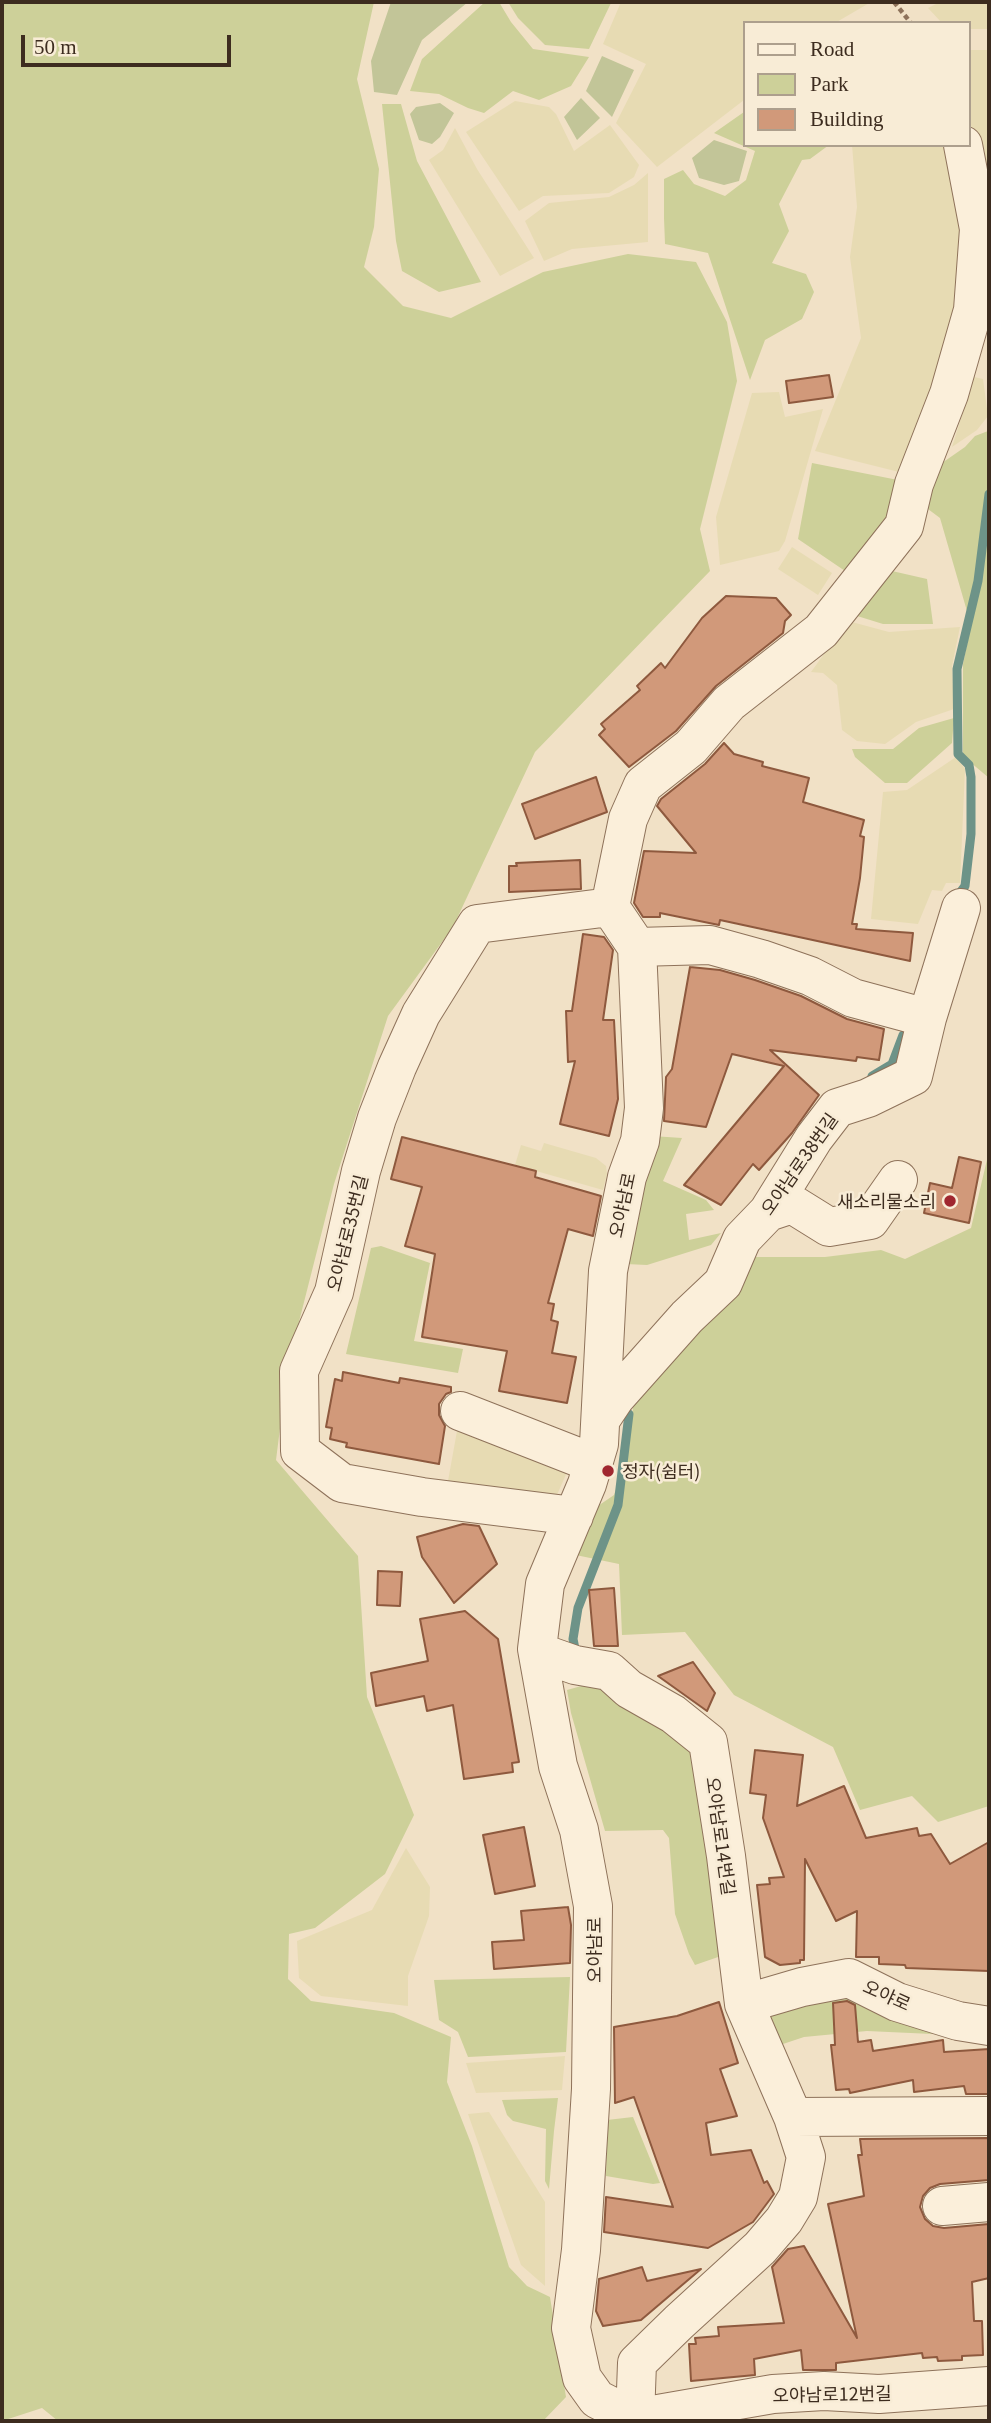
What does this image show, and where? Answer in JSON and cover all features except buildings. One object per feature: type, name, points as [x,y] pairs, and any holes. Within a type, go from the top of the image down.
[{"type":"street","points":[[927,1018],[853,998],[810,976],[710,945],[637,947],[610,907],[628,819],[643,785],[691,747],[729,703],[821,631],[904,526],[914,484],[949,394],[973,310],[979,229],[963,147]]},
{"type":"street","name":"오야남로35번길","points":[[574,1516],[422,1497],[342,1483],[300,1451],[299,1371],[334,1292],[361,1171],[377,1118],[397,1067],[421,1014],[477,924],[610,907]]},
{"type":"street","name":"오야남로38번길","points":[[601,1419],[615,1398],[687,1317],[723,1283],[742,1239],[768,1212],[814,1138],[837,1108],[868,1098],[913,1076],[927,1018],[961,908]]},
{"type":"street","name":"오야남로","points":[[637,947],[644,1108],[640,1140],[627,1177],[608,1271],[599,1444],[587,1484],[545,1584],[537,1649],[558,1766],[579,1830],[593,1906],[591,2089],[581,2250],[571,2328],[582,2378],[597,2399],[638,2420]]},
{"type":"street","points":[[768,1212],[792,1204],[829,1227],[870,1220],[898,1180]]},
{"type":"street","points":[[460,1410],[593,1463]]},
{"type":"street","name":"오야남로14번길","points":[[537,1649],[541,1653],[575,1665],[608,1671],[629,1689],[673,1714],[708,1742],[726,1856],[744,2004],[793,2117],[806,2157],[798,2197],[784,2220],[760,2248],[637,2363],[638,2420]]},
{"type":"street","name":"오야로","points":[[744,2004],[802,1987],[849,1978],[897,2002],[958,2021],[989,2026]]},
{"type":"street","points":[[793,2117],[989,2116]]},
{"type":"street","points":[[942,2206],[989,2202]]},
{"type":"street","name":"오야남로12번길","points":[[638,2420],[773,2394],[824,2391],[879,2394],[989,2386]]},
{"type":"path","points":[[894,2],[909,21]]},
{"type":"shaded area","points":[[621,2],[871,2],[838,21],[743,21],[743,101],[657,167],[616,123],[646,64],[603,44]]},
{"type":"shaded area","points":[[940,2],[989,2],[989,29],[970,29],[970,21],[940,21],[928,8]]},
{"type":"shaded area","points":[[970,50],[989,50],[988,207],[970,133]]},
{"type":"shaded area","points":[[515,101],[549,107],[556,114],[574,151],[610,125],[639,165],[634,177],[609,193],[543,196],[519,211],[466,132]]},
{"type":"shaded area","points":[[455,128],[477,169],[534,258],[500,276],[429,160],[443,150]]},
{"type":"shaded area","points":[[852,147],[945,147],[964,218],[966,284],[907,474],[815,451],[861,338],[850,257],[857,207]]},
{"type":"shaded area","points":[[648,173],[648,242],[572,249],[544,261],[525,221],[549,203],[609,197],[634,185]]},
{"type":"shaded area","points":[[974,377],[983,379],[988,416],[977,430],[952,447]]},
{"type":"shaded area","points":[[779,392],[785,417],[823,409],[785,541],[779,551],[720,565],[716,517],[752,393]]},
{"type":"shaded area","points":[[792,547],[832,573],[818,595],[778,569]]},
{"type":"shaded area","points":[[848,621],[889,632],[960,627],[952,666],[954,709],[916,722],[885,744],[857,741],[842,730],[837,685],[823,673],[811,672]]},
{"type":"shaded area","points":[[956,757],[965,769],[960,883],[946,883],[942,891],[932,890],[918,924],[871,919],[883,792],[907,790]]},
{"type":"shaded area","points":[[544,1143],[596,1158],[606,1166],[603,1190],[515,1165],[521,1145],[541,1151]]},
{"type":"shaded area","points":[[459,1420],[568,1470],[556,1497],[545,1499],[448,1481]]},
{"type":"shaded area","points":[[406,1848],[430,1887],[429,1916],[408,1976],[408,2006],[321,1996],[299,1978],[297,1941],[372,1910]]},
{"type":"shaded area","points":[[565,2056],[562,2090],[476,2093],[466,2063]]},
{"type":"shaded area","points":[[489,2112],[545,2202],[545,2286],[521,2265],[468,2114]]},
{"type":"green space","points":[[2,2],[374,2],[357,79],[379,169],[374,227],[364,267],[403,306],[451,318],[543,272],[628,254],[696,262],[727,322],[737,381],[700,529],[710,571],[535,752],[453,927],[388,1016],[334,1184],[288,1365],[276,1460],[358,1556],[367,1697],[414,1815],[385,1874],[315,1928],[289,1934],[288,1979],[311,2001],[394,2013],[451,2037],[447,2082],[472,2146],[509,2267],[527,2286],[550,2297],[566,2397],[543,2421],[58,2421],[42,2408],[2,2421]]},
{"type":"green space","points":[[391,2],[468,2],[422,40],[397,95],[374,92],[371,61]]},
{"type":"green space","points":[[485,2],[499,2],[533,49],[589,57],[571,86],[539,100],[513,91],[484,113],[439,94],[410,91],[422,59]]},
{"type":"green space","points":[[508,2],[611,3],[589,49],[545,45],[518,18]]},
{"type":"green space","points":[[602,56],[634,70],[612,117],[586,91]]},
{"type":"green space","points":[[581,98],[600,118],[577,140],[564,117]]},
{"type":"green space","points":[[440,103],[454,113],[440,137],[432,144],[419,140],[410,114],[416,107]]},
{"type":"green space","points":[[382,104],[401,104],[417,161],[481,282],[439,292],[402,271],[396,241]]},
{"type":"green space","points":[[743,113],[743,146],[714,133]]},
{"type":"green space","points":[[714,140],[747,151],[739,181],[724,185],[699,178],[692,158]]},
{"type":"green space","points":[[746,147],[826,147],[810,159],[802,160],[779,204],[789,231],[772,263],[806,274],[814,292],[802,319],[765,340],[750,380],[708,253],[665,244],[664,179],[683,170],[694,184],[725,196],[746,180],[755,151]]},
{"type":"green space","points":[[988,431],[989,778],[963,756],[963,664],[971,625],[940,518],[924,506],[942,463],[965,447],[975,436]]},
{"type":"green space","points":[[812,463],[903,481],[872,549],[848,573],[798,539]]},
{"type":"green space","points":[[892,571],[927,579],[933,624],[883,624],[854,615]]},
{"type":"green space","points":[[954,718],[952,743],[907,783],[885,783],[855,757],[852,749],[893,749],[919,728]]},
{"type":"green space","points":[[652,1136],[682,1138],[663,1181],[706,1200],[714,1210],[686,1214],[689,1240],[721,1233],[711,1245],[647,1265],[626,1264]]},
{"type":"green space","points":[[989,1151],[989,1806],[938,1822],[912,1796],[860,1810],[833,1747],[734,1695],[685,1632],[622,1635],[619,1564],[571,1554],[595,1508],[614,1495],[626,1460],[634,1401],[749,1257],[825,1257],[881,1250],[905,1259],[971,1228]]},
{"type":"green space","points":[[381,1246],[430,1263],[414,1341],[463,1349],[458,1373],[346,1354],[371,1248]]},
{"type":"green space","points":[[592,1683],[621,1699],[688,1748],[697,1763],[721,1956],[695,1965],[689,1954],[675,1914],[669,1838],[663,1830],[605,1831],[571,1713],[567,1690]]},
{"type":"green space","points":[[570,1977],[566,2052],[468,2057],[458,2032],[439,2020],[434,1980]]},
{"type":"green space","points":[[841,1988],[954,2035],[867,2031],[804,2037],[780,2045],[766,2016]]},
{"type":"green space","points":[[558,2098],[549,2189],[545,2181],[546,2129],[513,2121],[507,2115],[502,2100]]},
{"type":"green space","points":[[633,2117],[660,2183],[606,2176],[607,2120]]},
{"type":"waterway","points":[[957,897],[965,886],[971,834],[971,777],[969,765],[958,754],[957,669],[978,581],[989,494]]},
{"type":"waterway","points":[[872,1076],[892,1064],[903,1035]]},
{"type":"waterway","points":[[575,1649],[573,1639],[578,1608],[618,1505],[629,1414]]},
{"type":"place","name":"새소리물소리","points":[[950,1201]]},
{"type":"place","name":"정자(쉼터)","points":[[608,1471]]}]
